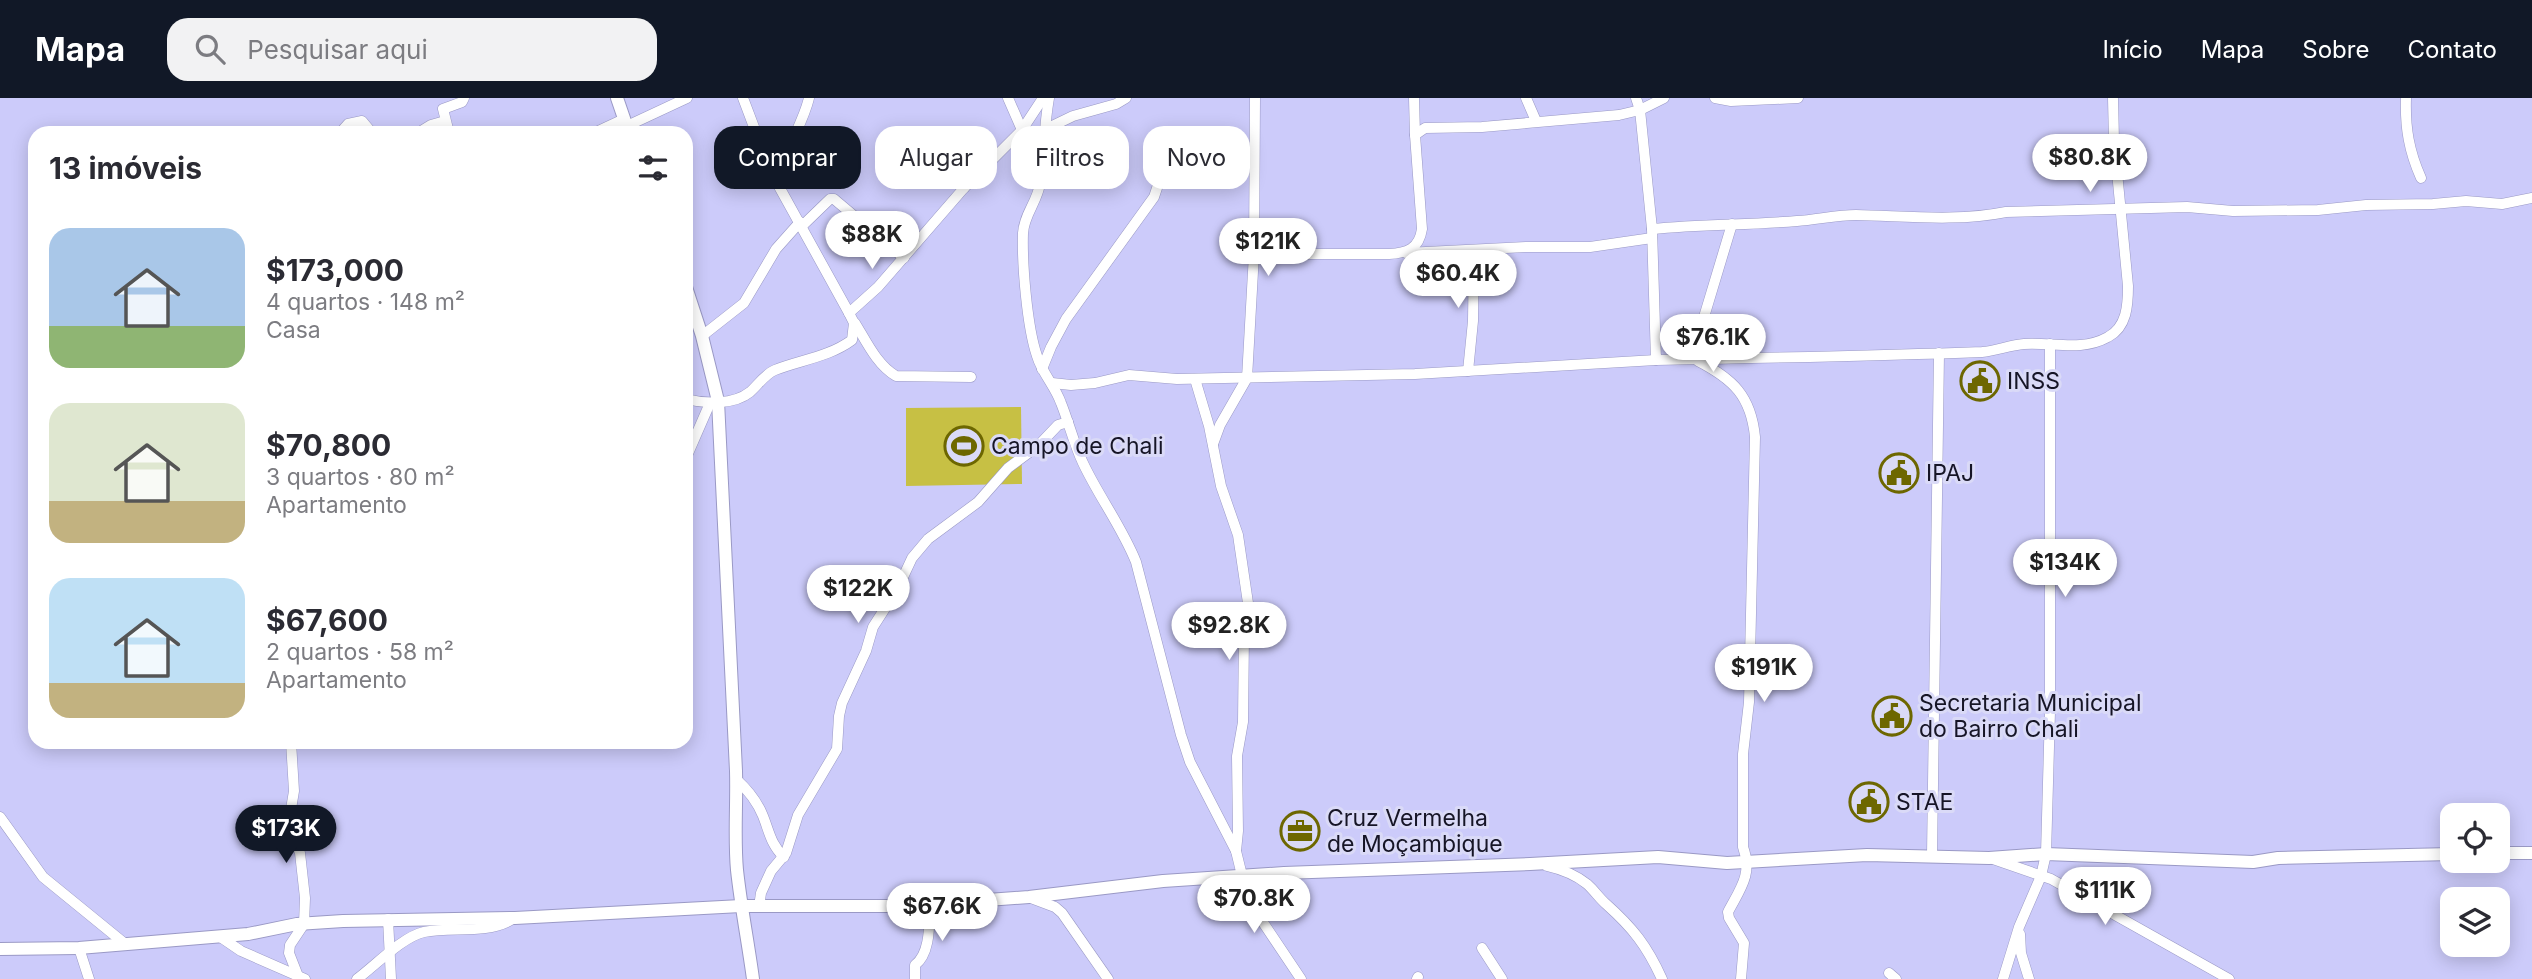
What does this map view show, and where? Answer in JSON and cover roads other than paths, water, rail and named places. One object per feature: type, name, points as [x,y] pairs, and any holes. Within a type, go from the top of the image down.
[{"type":"street","points":[[447,126],[444,107],[462,102],[464,98]]},
{"type":"street","points":[[617,98],[627,126],[687,98]]},
{"type":"street","points":[[743,98],[753,126]]},
{"type":"street","points":[[801,126],[809,98]]},
{"type":"street","points":[[1008,98],[1020,126]]},
{"type":"street","points":[[1025,126],[1043,98]]},
{"type":"street","points":[[1045,126],[1049,98]]},
{"type":"street","points":[[1052,126],[1126,98]]},
{"type":"street","points":[[1212,445],[1220,425],[1247,378],[1254,254],[1255,98]]},
{"type":"street","points":[[1406,253],[1417,243],[1422,229],[1414,98]]},
{"type":"street","points":[[1526,98],[1536,121]]},
{"type":"street","points":[[1636,98],[1640,110],[1652,233],[1656,360]]},
{"type":"street","points":[[1715,98],[1731,101],[1798,98]]},
{"type":"street","points":[[1052,383],[1095,383],[1129,375],[1195,379],[1247,378],[1468,371],[1656,360],[1796,359],[1985,352],[2026,344],[2064,347],[2095,342],[2106,338],[2121,326],[2128,306],[2113,141],[2113,98]]},
{"type":"street","points":[[2406,98],[2406,134],[2421,178]]},
{"type":"street","points":[[1415,135],[1425,128],[1482,127],[1619,115],[1640,110],[1658,99]]},
{"type":"street","points":[[346,126],[362,121],[366,126]]},
{"type":"street","points":[[429,126],[445,121]]},
{"type":"street","points":[[997,155],[1011,141]]},
{"type":"street","points":[[782,189],[852,318],[889,372],[896,376],[971,377]]},
{"type":"street","points":[[693,400],[714,402],[737,400],[775,370],[812,359],[852,341],[852,318],[963,189]]},
{"type":"street","points":[[1038,189],[1026,215],[1023,234],[1036,354],[1052,383],[1083,463],[1126,538],[1136,562],[1187,752],[1236,851]]},
{"type":"street","points":[[1042,369],[1066,319],[1144,214],[1157,189]]},
{"type":"street","points":[[1254,254],[1326,255],[1590,247],[1698,224],[1798,221],[1855,215],[1904,218],[1980,217],[2006,212],[2188,207],[2233,211],[2318,210],[2466,201],[2502,204],[2532,198]]},
{"type":"street","points":[[702,336],[744,303],[776,249],[830,199],[834,199],[904,258]]},
{"type":"street","points":[[1704,317],[1732,224]]},
{"type":"street","points":[[1468,371],[1473,321],[1474,250]]},
{"type":"street","points":[[693,308],[702,336],[714,402],[736,779],[734,827],[741,906],[753,979]]},
{"type":"street","points":[[2003,979],[2019,927],[2041,876],[2046,854],[2050,711],[2050,344]]},
{"type":"street","points":[[1932,856],[1939,353]]},
{"type":"street","points":[[1696,359],[1729,379],[1746,402],[1753,418],[1755,483],[1749,702],[1743,754],[1743,847],[1748,861],[1745,883],[1728,912],[1744,943],[1741,979]]},
{"type":"street","points":[[1195,379],[1222,486],[1238,535],[1248,603],[1244,633],[1243,722],[1237,756],[1236,851],[1248,900],[1301,979]]},
{"type":"street","points":[[693,444],[714,402]]},
{"type":"street","points":[[759,907],[761,893],[771,872],[784,857],[798,815],[837,749],[842,703],[866,651],[873,627],[898,588],[912,558],[928,539],[978,502],[1008,468],[1039,445],[1058,425],[1068,422]]},
{"type":"street","points":[[291,749],[293,791],[290,830],[300,853],[303,869],[304,923],[290,945],[289,953],[302,977]]},
{"type":"street","points":[[736,779],[754,800],[763,815],[769,837],[784,857]]},
{"type":"street","points":[[0,817],[43,877],[124,943]]},
{"type":"street","points":[[2510,853],[2532,853]]},
{"type":"street","points":[[0,949],[79,948],[264,932],[304,923],[514,918],[741,906],[930,905],[1029,897],[1163,881],[1658,857],[1703,862],[1867,855],[1989,858],[2046,854],[2253,862],[2278,858],[2440,854]]},
{"type":"street","points":[[1989,858],[2050,879],[2229,979]]},
{"type":"street","points":[[1539,864],[1560,869],[1587,883],[1633,928],[1662,979]]},
{"type":"street","points":[[1029,897],[1055,907],[1062,913],[1108,979]]},
{"type":"street","points":[[915,979],[915,965],[922,961],[925,951],[930,905]]},
{"type":"street","points":[[357,979],[408,937],[423,932],[489,928],[514,918]]},
{"type":"street","points":[[388,919],[391,979]]},
{"type":"street","points":[[2019,927],[2021,953],[2029,979]]},
{"type":"street","points":[[219,936],[241,951],[302,977]]},
{"type":"street","points":[[79,948],[89,979]]},
{"type":"street","points":[[1482,948],[1502,979]]},
{"type":"place","name":"INSS","points":[[1980,381]]},
{"type":"place","name":"Campo de Chali","points":[[964,446]]},
{"type":"place","name":"IPAJ","points":[[1899,473]]},
{"type":"place","name":"Secretaria Municipal do Bairro Chali","points":[[1892,716]]},
{"type":"place","name":"STAE","points":[[1869,802]]},
{"type":"place","name":"Cruz Vermelha de Moçambique","points":[[1300,831]]}]
